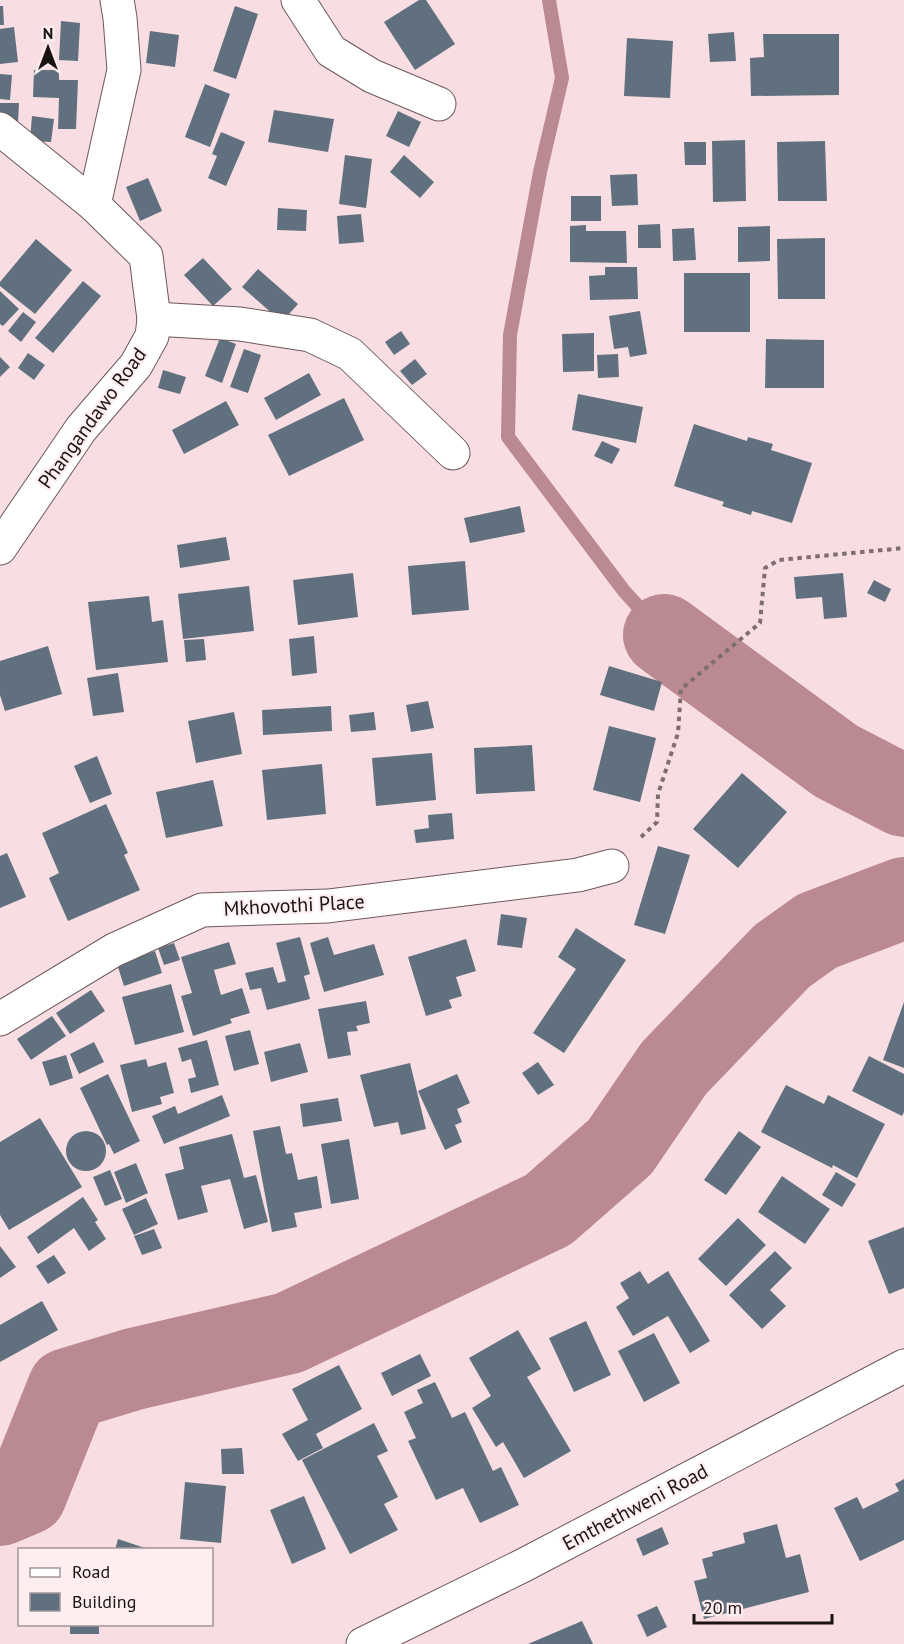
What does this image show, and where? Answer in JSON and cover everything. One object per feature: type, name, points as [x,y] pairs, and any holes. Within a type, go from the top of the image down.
[{"type":"street","points":[[94,204],[124,70],[117,0]]},
{"type":"street","points":[[298,0],[331,51],[372,76],[439,104]]},
{"type":"street","name":"Phangandawo Road","points":[[0,129],[94,204],[146,256],[154,319],[152,336],[136,365],[81,429],[0,548]]},
{"type":"street","points":[[154,319],[240,324],[310,336],[350,354],[453,453]]},
{"type":"street","name":"Mkhovothi Place","points":[[0,1019],[114,950],[202,910],[328,906],[578,875],[623,855]]},
{"type":"street","name":"Emthethweni Road","points":[[363,1644],[522,1566],[904,1366]]},
{"type":"path","points":[[623,855],[657,822],[658,794],[678,733],[681,689],[760,623],[765,568],[779,560],[904,548]]},
{"type":"building","points":[[419,0],[426,0],[455,44],[415,70],[384,22]]},
{"type":"building","points":[[0,6],[3,6],[4,25],[0,25]]},
{"type":"building","points":[[235,6],[258,14],[236,79],[213,71]]},
{"type":"building","points":[[61,21],[80,23],[78,61],[59,60]]},
{"type":"building","points":[[14,27],[18,62],[0,64],[0,29]]},
{"type":"building","points":[[150,31],[179,35],[175,67],[146,63]]},
{"type":"building","points":[[734,32],[736,61],[710,62],[708,34]]},
{"type":"building","points":[[763,34],[839,34],[839,95],[751,96],[750,58],[764,57]]},
{"type":"building","points":[[627,38],[673,41],[670,98],[624,96]]},
{"type":"building","points":[[34,70],[59,70],[59,80],[78,80],[76,129],[58,129],[59,98],[33,97]]},
{"type":"building","points":[[0,74],[12,75],[10,100],[0,99]]},
{"type":"building","points":[[205,84],[230,94],[210,147],[185,137]]},
{"type":"building","points":[[0,103],[19,103],[18,122],[0,121]]},
{"type":"building","points":[[274,110],[334,119],[328,152],[268,142]]},
{"type":"building","points":[[398,111],[421,122],[409,147],[386,136]]},
{"type":"building","points":[[32,116],[54,119],[51,142],[30,141]]},
{"type":"building","points":[[221,132],[245,142],[226,186],[208,178],[217,156],[212,154]]},
{"type":"building","points":[[745,140],[746,201],[713,202],[712,141]]},
{"type":"building","points":[[825,141],[827,201],[778,201],[777,142]]},
{"type":"building","points":[[684,142],[706,142],[706,165],[685,165]]},
{"type":"building","points":[[345,155],[372,159],[366,208],[339,204]]},
{"type":"building","points":[[404,155],[434,182],[420,198],[390,172]]},
{"type":"building","points":[[637,174],[638,205],[612,206],[610,175]]},
{"type":"building","points":[[148,178],[162,211],[140,221],[126,187]]},
{"type":"building","points":[[571,196],[601,196],[601,221],[571,221]]},
{"type":"building","points":[[278,208],[307,210],[306,231],[277,230]]},
{"type":"building","points":[[361,214],[364,242],[339,244],[337,216]]},
{"type":"building","points":[[660,224],[661,248],[638,248],[638,225]]},
{"type":"building","points":[[586,225],[586,231],[626,231],[627,263],[570,262],[570,226]]},
{"type":"building","points":[[770,226],[770,261],[738,262],[738,227]]},
{"type":"building","points":[[694,228],[696,260],[673,261],[672,229]]},
{"type":"building","points":[[825,238],[825,299],[778,299],[777,239]]},
{"type":"building","points":[[36,239],[72,270],[35,314],[0,286],[0,282]]},
{"type":"building","points":[[203,258],[232,289],[213,306],[184,275]]},
{"type":"building","points":[[605,267],[637,267],[638,299],[590,300],[589,276],[605,275]]},
{"type":"building","points":[[258,269],[298,304],[282,322],[242,287]]},
{"type":"building","points":[[684,273],[750,273],[750,332],[684,332]]},
{"type":"building","points":[[83,281],[101,296],[53,353],[35,338]]},
{"type":"building","points":[[0,291],[19,309],[3,326],[0,324]]},
{"type":"building","points":[[640,311],[647,354],[630,357],[628,347],[614,349],[609,316]]},
{"type":"building","points":[[23,312],[36,322],[21,342],[8,331]]},
{"type":"building","points":[[401,331],[410,344],[394,355],[385,342]]},
{"type":"building","points":[[594,333],[594,371],[563,372],[562,334]]},
{"type":"building","points":[[220,338],[236,344],[222,383],[205,376]]},
{"type":"building","points":[[766,339],[824,340],[824,388],[765,388]]},
{"type":"building","points":[[244,349],[261,355],[248,393],[230,387]]},
{"type":"building","points":[[28,353],[45,365],[34,380],[18,368]]},
{"type":"building","points":[[618,354],[619,377],[598,378],[597,355]]},
{"type":"building","points":[[0,357],[10,367],[0,377]]},
{"type":"building","points":[[415,359],[427,374],[412,385],[400,371]]},
{"type":"building","points":[[163,370],[186,377],[180,394],[158,388]]},
{"type":"building","points":[[309,373],[321,395],[276,420],[264,398]]},
{"type":"building","points":[[578,394],[643,407],[636,443],[572,430]]},
{"type":"building","points":[[344,398],[364,440],[289,476],[268,435]]},
{"type":"building","points":[[226,401],[239,425],[184,454],[172,430]]},
{"type":"building","points":[[694,424],[747,441],[748,437],[773,444],[771,450],[812,463],[792,523],[752,511],[751,515],[722,506],[724,502],[674,486]]},
{"type":"building","points":[[602,441],[620,449],[612,464],[594,456]]},
{"type":"building","points":[[520,506],[525,532],[470,543],[464,518]]},
{"type":"building","points":[[226,537],[230,560],[180,568],[177,545]]},
{"type":"building","points":[[465,561],[469,610],[412,615],[408,566]]},
{"type":"building","points":[[353,573],[358,617],[298,625],[293,580]]},
{"type":"building","points":[[843,573],[847,617],[824,619],[822,597],[796,599],[794,577]]},
{"type":"building","points":[[874,580],[891,589],[885,602],[867,593]]},
{"type":"building","points":[[249,586],[254,631],[183,639],[178,594]]},
{"type":"building","points":[[149,596],[152,622],[163,620],[168,662],[96,670],[88,602]]},
{"type":"building","points":[[314,636],[317,673],[292,676],[289,639]]},
{"type":"building","points":[[204,639],[206,660],[186,662],[184,640]]},
{"type":"building","points":[[48,646],[62,694],[5,711],[0,695],[0,661]]},
{"type":"building","points":[[609,666],[662,682],[654,711],[600,695]]},
{"type":"building","points":[[118,673],[124,712],[93,716],[87,678]]},
{"type":"building","points":[[428,701],[434,728],[411,732],[406,705]]},
{"type":"building","points":[[331,706],[332,731],[263,735],[262,710]]},
{"type":"building","points":[[234,712],[242,754],[196,763],[188,721]]},
{"type":"building","points":[[374,712],[376,730],[351,732],[349,715]]},
{"type":"building","points":[[609,726],[656,738],[640,802],[593,790]]},
{"type":"building","points":[[532,745],[535,791],[476,794],[474,748]]},
{"type":"building","points":[[432,753],[436,800],[376,806],[372,758]]},
{"type":"building","points":[[97,756],[112,794],[90,803],[74,766]]},
{"type":"building","points":[[322,764],[326,814],[267,820],[262,770]]},
{"type":"building","points":[[742,773],[787,812],[738,868],[693,829]]},
{"type":"building","points":[[213,780],[223,826],[166,838],[156,792]]},
{"type":"building","points":[[106,804],[128,853],[124,855],[140,890],[68,921],[49,878],[59,873],[42,833]]},
{"type":"building","points":[[452,813],[454,839],[416,843],[414,830],[429,828],[428,815]]},
{"type":"building","points":[[658,846],[690,855],[665,934],[634,925]]},
{"type":"building","points":[[7,853],[26,897],[0,908],[0,856]]},
{"type":"building","points":[[501,914],[527,918],[522,948],[497,945]]},
{"type":"building","points":[[576,928],[626,960],[564,1053],[533,1033],[576,969],[558,957]]},
{"type":"building","points":[[300,937],[310,974],[304,976],[310,999],[267,1010],[261,988],[250,990],[245,973],[273,967],[278,983],[286,981],[276,943]]},
{"type":"building","points":[[328,937],[334,955],[374,944],[384,975],[324,992],[310,943]]},
{"type":"building","points":[[466,939],[476,971],[456,977],[462,996],[449,1000],[452,1008],[426,1016],[408,957]]},
{"type":"building","points":[[229,942],[236,964],[214,970],[221,995],[242,988],[250,1013],[230,1019],[232,1023],[193,1036],[181,996],[192,993],[181,957]]},
{"type":"building","points":[[174,943],[180,960],[164,965],[158,948]]},
{"type":"building","points":[[155,951],[162,973],[124,986],[117,964]]},
{"type":"building","points":[[171,984],[184,1032],[135,1045],[122,997]]},
{"type":"building","points":[[91,990],[105,1011],[70,1034],[56,1013]]},
{"type":"building","points":[[366,1001],[370,1023],[356,1026],[358,1031],[347,1032],[351,1055],[328,1059],[318,1009]]},
{"type":"building","points":[[904,1002],[904,1068],[883,1060]]},
{"type":"building","points":[[52,1016],[66,1036],[31,1060],[17,1039]]},
{"type":"building","points":[[250,1030],[259,1064],[234,1071],[225,1036]]},
{"type":"building","points":[[207,1040],[219,1085],[191,1093],[188,1079],[196,1077],[191,1059],[182,1062],[178,1048]]},
{"type":"building","points":[[94,1042],[104,1062],[79,1074],[70,1054]]},
{"type":"building","points":[[300,1043],[308,1072],[271,1082],[264,1052]]},
{"type":"building","points":[[66,1055],[73,1078],[50,1086],[42,1062]]},
{"type":"building","points":[[869,1056],[904,1074],[904,1112],[902,1116],[852,1091]]},
{"type":"building","points":[[146,1059],[148,1067],[166,1062],[174,1093],[160,1097],[162,1104],[132,1112],[120,1065]]},
{"type":"building","points":[[538,1062],[554,1085],[538,1095],[522,1073]]},
{"type":"building","points":[[410,1063],[426,1129],[401,1135],[398,1122],[374,1127],[360,1075]]},
{"type":"building","points":[[108,1074],[140,1141],[114,1154],[109,1144],[107,1145],[80,1088]]},
{"type":"building","points":[[457,1074],[470,1103],[457,1109],[462,1122],[455,1125],[462,1142],[445,1150],[418,1091]]},
{"type":"building","points":[[786,1085],[824,1104],[828,1095],[885,1124],[857,1178],[761,1132]]},
{"type":"building","points":[[222,1095],[230,1116],[164,1144],[152,1116],[175,1106],[178,1114]]},
{"type":"building","points":[[338,1098],[342,1121],[303,1127],[300,1104]]},
{"type":"building","points":[[40,1118],[82,1187],[9,1230],[0,1215],[0,1142]]},
{"type":"building","points":[[280,1126],[286,1154],[292,1153],[298,1180],[317,1176],[322,1208],[294,1213],[297,1227],[272,1232],[253,1131]]},
{"type":"building","points":[[86,1131],[100,1137],[106,1151],[100,1165],[86,1171],[72,1165],[66,1151],[72,1137]]},
{"type":"building","points":[[739,1131],[761,1147],[726,1195],[704,1180]]},
{"type":"building","points":[[232,1134],[244,1178],[256,1175],[268,1222],[244,1229],[230,1179],[201,1186],[208,1212],[178,1220],[165,1174],[184,1169],[179,1147]]},
{"type":"building","points":[[349,1139],[359,1199],[331,1204],[321,1144]]},
{"type":"building","points":[[136,1163],[148,1193],[126,1203],[114,1172]]},
{"type":"building","points":[[110,1170],[122,1199],[105,1206],[93,1177]]},
{"type":"building","points":[[836,1172],[856,1184],[842,1207],[822,1195]]},
{"type":"building","points":[[782,1176],[830,1209],[805,1244],[758,1212]]},
{"type":"building","points":[[83,1197],[98,1220],[95,1222],[106,1239],[89,1251],[74,1228],[38,1254],[27,1237]]},
{"type":"building","points":[[146,1198],[158,1224],[134,1235],[122,1209]]},
{"type":"building","points":[[738,1218],[766,1245],[726,1286],[698,1259]]},
{"type":"building","points":[[904,1227],[904,1288],[889,1294],[868,1241]]},
{"type":"building","points":[[154,1229],[162,1248],[142,1255],[134,1236]]},
{"type":"building","points":[[0,1246],[16,1267],[0,1278]]},
{"type":"building","points":[[775,1251],[792,1268],[770,1290],[786,1306],[762,1329],[729,1295]]},
{"type":"building","points":[[54,1255],[66,1273],[48,1284],[36,1266]]},
{"type":"building","points":[[640,1271],[648,1284],[668,1271],[710,1341],[690,1353],[668,1316],[633,1336],[616,1307],[629,1298],[620,1283]]},
{"type":"building","points":[[42,1301],[58,1330],[0,1362],[0,1325]]},
{"type":"building","points":[[586,1321],[611,1375],[574,1392],[549,1338]]},
{"type":"building","points":[[518,1330],[541,1369],[527,1377],[571,1451],[524,1478],[503,1442],[496,1447],[472,1408],[491,1396],[469,1358]]},
{"type":"building","points":[[654,1333],[680,1383],[644,1402],[618,1351]]},
{"type":"building","points":[[420,1354],[431,1376],[392,1396],[381,1373]]},
{"type":"building","points":[[339,1365],[362,1409],[316,1434],[323,1448],[298,1461],[282,1434],[308,1420],[292,1389]]},
{"type":"building","points":[[435,1382],[452,1418],[465,1412],[493,1471],[501,1467],[519,1505],[480,1523],[463,1488],[436,1500],[408,1441],[416,1438],[404,1412],[423,1403],[417,1390]]},
{"type":"building","points":[[374,1423],[388,1451],[377,1456],[398,1497],[384,1504],[398,1530],[350,1554],[302,1460]]},
{"type":"building","points":[[242,1448],[244,1474],[222,1474],[221,1449]]},
{"type":"building","points":[[904,1479],[904,1540],[860,1561],[834,1508],[857,1497],[863,1509],[899,1491],[895,1484]]},
{"type":"building","points":[[185,1482],[226,1486],[221,1543],[180,1539]]},
{"type":"building","points":[[304,1496],[326,1549],[292,1564],[270,1510]]},
{"type":"building","points":[[777,1524],[786,1558],[800,1554],[809,1592],[704,1619],[694,1581],[707,1578],[702,1559],[713,1556],[712,1552],[745,1543],[743,1533]]},
{"type":"building","points":[[662,1527],[669,1544],[643,1556],[636,1539]]},
{"type":"building","points":[[118,1539],[145,1548],[116,1548]]},
{"type":"building","points":[[657,1606],[667,1627],[647,1637],[637,1615]]},
{"type":"building","points":[[582,1621],[593,1644],[528,1644]]},
{"type":"building","points":[[70,1626],[99,1626],[99,1634],[70,1634]]},
{"type":"waterway","points":[[549,0],[562,78],[540,172],[510,335],[508,437],[624,591],[664,635]]},
{"type":"waterway","points":[[664,635],[836,761],[904,796]]},
{"type":"waterway","points":[[0,1505],[26,1494],[68,1389],[134,1369],[289,1333],[548,1210],[620,1147],[674,1068],[782,956],[817,931],[904,898]]}]
